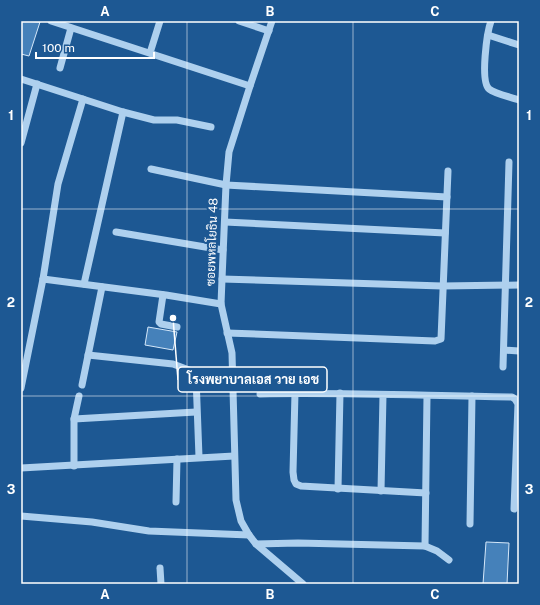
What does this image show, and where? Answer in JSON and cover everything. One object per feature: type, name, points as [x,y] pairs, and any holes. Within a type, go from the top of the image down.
[{"type":"street","points":[[51,21],[250,86]]},
{"type":"street","points":[[150,53],[160,21]]},
{"type":"street","points":[[240,21],[269,31]]},
{"type":"street","name":"ซอยพหลโยธิน 48","points":[[272,21],[230,152],[226,185],[221,304],[232,353],[234,456],[236,500],[239,512],[249,535],[256,544],[303,584]]},
{"type":"street","points":[[491,21],[488,35],[485,75],[487,86],[490,90],[519,100]]},
{"type":"street","points":[[60,68],[71,28]]},
{"type":"street","points":[[488,35],[519,45]]},
{"type":"street","points":[[21,80],[123,112],[154,120],[177,120],[211,127]]},
{"type":"street","points":[[21,143],[36,84]]},
{"type":"street","points":[[21,388],[43,279],[58,184],[83,99]]},
{"type":"street","points":[[84,284],[123,112]]},
{"type":"street","points":[[503,367],[509,162]]},
{"type":"street","points":[[151,169],[226,185],[447,197]]},
{"type":"street","points":[[227,333],[435,341],[441,339],[442,286],[448,171]]},
{"type":"street","points":[[225,222],[445,233]]},
{"type":"street","points":[[116,232],[223,250]]},
{"type":"street","points":[[43,279],[221,304]]},
{"type":"street","points":[[222,279],[442,286],[519,285]]},
{"type":"street","points":[[82,384],[102,287]]},
{"type":"street","points":[[163,295],[159,322],[161,324],[177,327]]},
{"type":"street","points":[[504,350],[519,351]]},
{"type":"street","points":[[88,355],[173,364],[188,370],[196,377],[196,412],[199,457]]},
{"type":"street","points":[[295,393],[294,480],[296,484],[301,486],[338,489],[426,493]]},
{"type":"street","points":[[338,489],[340,393]]},
{"type":"street","points":[[260,394],[340,393],[512,397],[517,401],[514,509]]},
{"type":"street","points":[[381,491],[383,395]]},
{"type":"street","points":[[74,466],[74,419],[79,396]]},
{"type":"street","points":[[424,546],[427,396]]},
{"type":"street","points":[[470,524],[472,396]]},
{"type":"street","points":[[74,419],[196,412]]},
{"type":"street","points":[[21,468],[234,456]]},
{"type":"street","points":[[176,502],[177,459]]},
{"type":"street","points":[[21,516],[92,522],[149,531],[249,535]]},
{"type":"street","points":[[256,544],[298,543],[424,546],[437,551],[449,560]]},
{"type":"street","points":[[160,568],[161,584]]},
{"type":"building","points":[[21,21],[40,22],[29,56],[21,54]]},
{"type":"building","points":[[148,327],[177,332],[173,350],[145,345]]},
{"type":"building","points":[[486,542],[509,543],[507,584],[483,584]]},
{"type":"place","name":"โรงพยาบาลเอส วาย เอช","points":[[173,318]]}]
